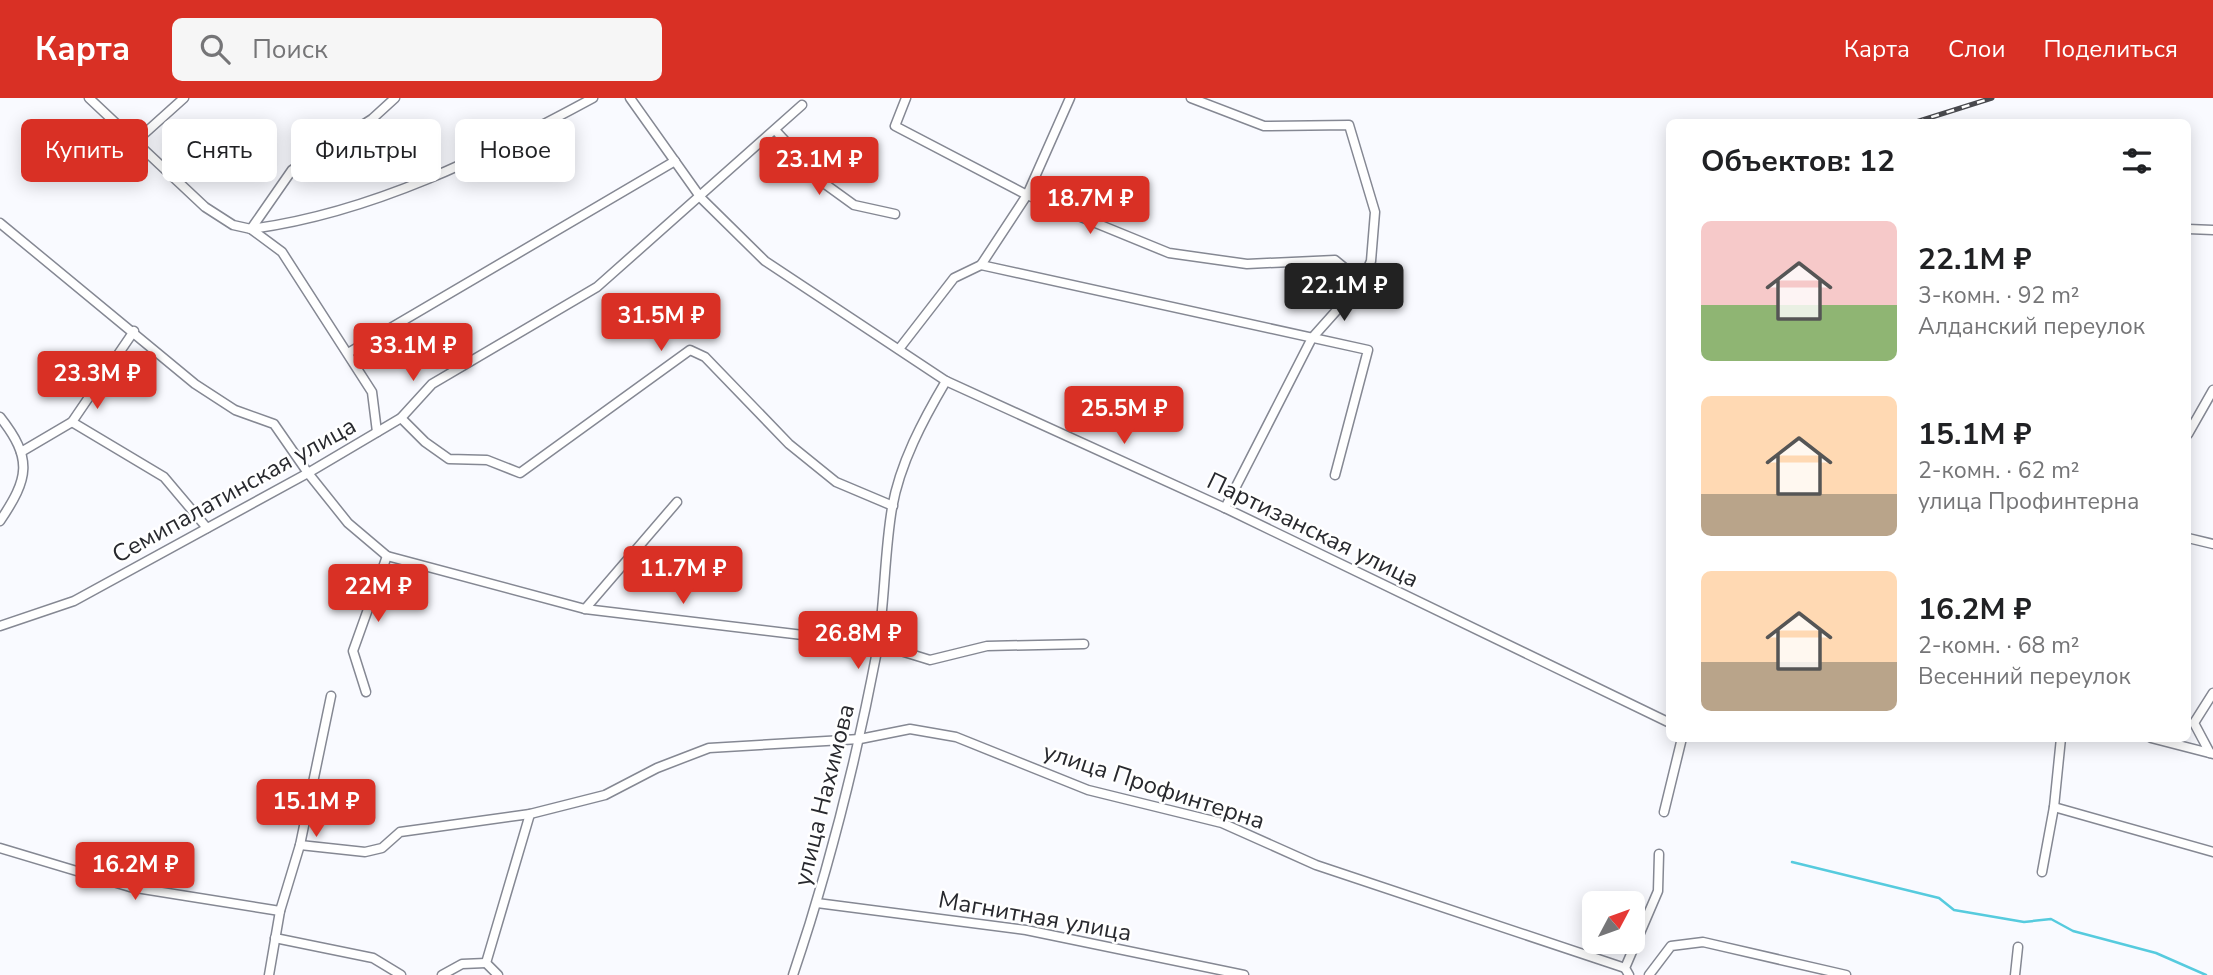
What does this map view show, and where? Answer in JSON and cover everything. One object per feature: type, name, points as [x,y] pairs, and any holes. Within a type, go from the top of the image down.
[{"type":"street","points":[[89,98],[111,119]]},
{"type":"street","points":[[148,130],[184,98]]},
{"type":"street","points":[[251,229],[292,170],[372,119],[395,98]]},
{"type":"street","points":[[148,154],[205,207],[233,225],[251,229],[293,223],[435,177],[522,137],[593,98]]},
{"type":"street","name":"Партизанская улица","points":[[631,98],[701,198],[765,261],[946,381],[1225,508],[1666,721]]},
{"type":"street","points":[[906,98],[895,126],[1027,194],[1169,253],[1248,264],[1335,260],[1362,282]]},
{"type":"street","points":[[899,349],[954,278],[981,265],[1027,194],[1070,98]]},
{"type":"street","points":[[1191,98],[1265,126],[1349,125],[1375,212],[1371,261],[1362,282],[1312,338],[1225,508]]},
{"type":"street","name":"Семипалатинская улица","points":[[0,626],[74,601],[308,473],[401,418],[432,384],[597,287],[701,198],[802,105]]},
{"type":"street","points":[[775,130],[825,184],[854,205],[895,214]]},
{"type":"street","points":[[348,353],[675,161]]},
{"type":"street","points":[[0,223],[195,384],[235,410],[274,424],[308,473],[348,523],[387,556],[585,609],[878,644],[930,660],[987,646],[1084,643]]},
{"type":"street","points":[[251,229],[282,252],[348,353],[372,393],[377,432]]},
{"type":"street","points":[[2191,229],[2213,230]]},
{"type":"street","points":[[981,265],[1368,350],[1335,475]]},
{"type":"street","points":[[22,452],[72,422],[134,331]]},
{"type":"street","points":[[401,418],[425,442],[449,458],[487,460],[520,473],[690,350],[705,357],[789,444],[836,482],[893,506]]},
{"type":"street","name":"улица Нахимова","points":[[793,975],[817,903],[860,739],[878,644],[893,506],[919,425],[946,381]]},
{"type":"street","points":[[2191,429],[2213,390]]},
{"type":"street","points":[[0,417],[19,442],[25,469],[18,494],[0,521]]},
{"type":"street","points":[[72,422],[164,477],[207,528]]},
{"type":"street","points":[[585,609],[677,502]]},
{"type":"street","points":[[2191,539],[2213,544]]},
{"type":"street","points":[[366,692],[353,651],[387,556]]},
{"type":"street","points":[[2211,754],[2194,723],[2213,693]]},
{"type":"street","points":[[269,975],[280,911],[300,845],[331,696]]},
{"type":"street","name":"улица Профинтерна","points":[[300,845],[365,852],[382,848],[401,832],[530,814],[605,794],[657,768],[709,748],[860,739],[910,729],[956,737],[1088,790],[1222,823],[1316,865],[1627,971]]},
{"type":"street","points":[[1664,812],[1681,742]]},
{"type":"street","points":[[2042,872],[2054,807],[2061,742]]},
{"type":"street","points":[[2166,742],[2211,754]]},
{"type":"street","points":[[2054,807],[2213,852]]},
{"type":"street","points":[[486,963],[530,814]]},
{"type":"street","points":[[0,848],[130,887],[280,911]]},
{"type":"street","points":[[1627,971],[1658,891],[1659,855]]},
{"type":"street","name":"Магнитная улица","points":[[817,903],[1026,930],[1244,975]]},
{"type":"street","points":[[275,938],[373,958],[401,975]]},
{"type":"street","points":[[1649,975],[1671,946],[1703,942],[1846,975]]},
{"type":"street","points":[[2015,975],[2018,947]]},
{"type":"street","points":[[442,975],[463,964],[486,963],[498,975]]},
{"type":"waterway","points":[[1792,862],[1939,898],[1954,910],[2024,922],[2051,919],[2073,931],[2156,953],[2206,975]]},
{"type":"railway","points":[[1926,119],[1992,98]]}]
